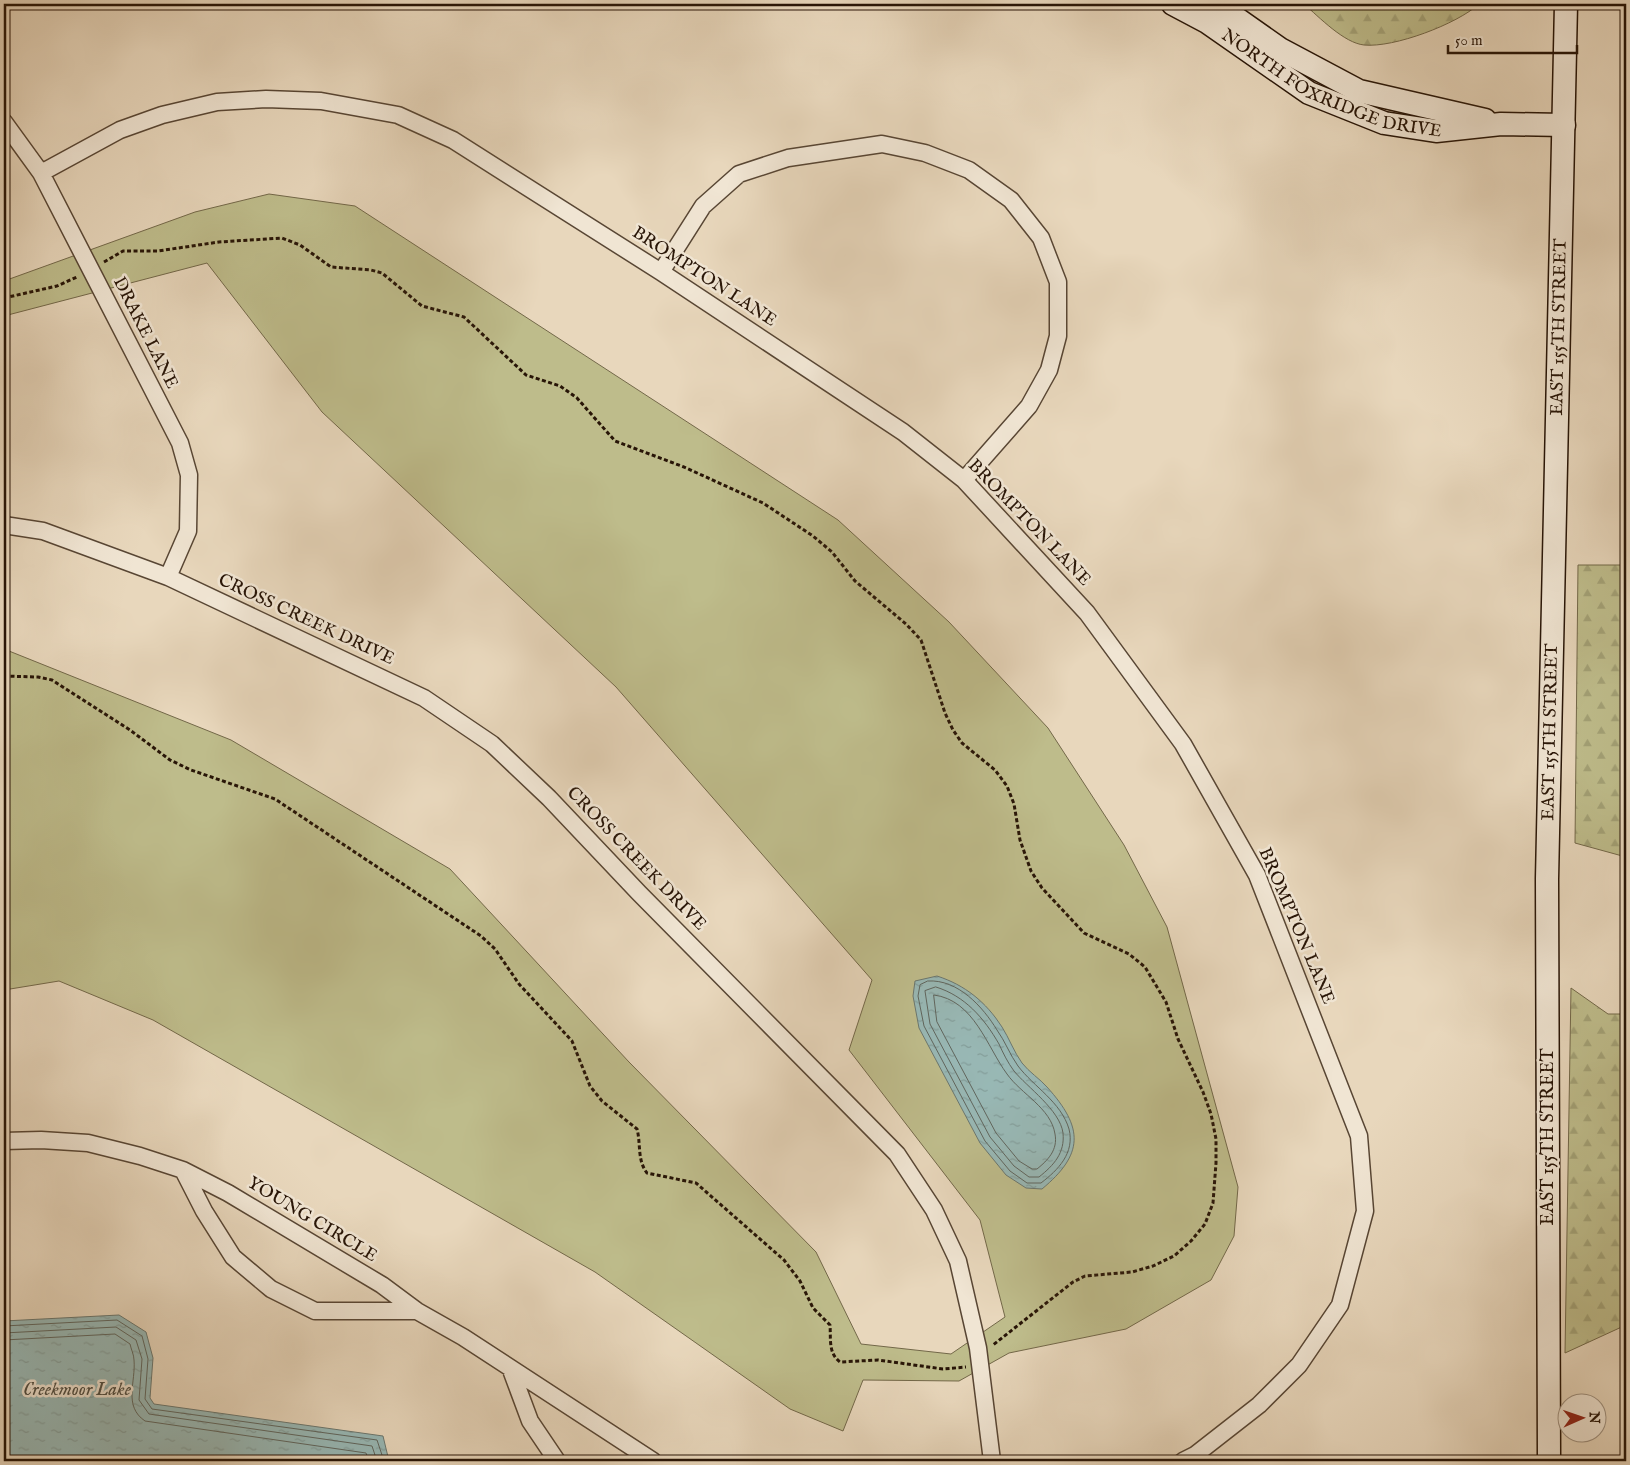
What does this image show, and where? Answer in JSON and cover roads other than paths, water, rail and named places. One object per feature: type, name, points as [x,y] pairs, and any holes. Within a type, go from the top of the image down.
[{"type":"street","name":"NORTH FOXRIDGE DRIVE","points":[[1172,4],[1207,22],[1309,93],[1384,123],[1436,131],[1501,124],[1564,125]]},
{"type":"street","name":"NORTH FOXRIDGE DRIVE","points":[[1216,4],[1280,49],[1359,90],[1501,124]]},
{"type":"street","name":"EAST 155TH STREET","points":[[1549,1461],[1547,879],[1566,4]]},
{"type":"street","name":"BROMPTON LANE","points":[[41,173],[120,130],[162,115],[217,102],[266,99],[321,101],[398,115],[453,140],[661,272],[903,432],[964,480],[1087,613],[1183,744],[1257,875],[1359,1136],[1365,1211],[1340,1305],[1299,1365],[1258,1405],[1192,1459]]},
{"type":"street","name":"DRAKE LANE","points":[[4,122],[41,173],[180,443],[189,475],[188,531],[168,576]]},
{"type":"street","points":[[661,272],[703,206],[739,174],[788,158],[882,144],[925,153],[969,170],[1012,200],[1041,238],[1058,282],[1058,336],[1049,370],[1029,406],[964,480]]},
{"type":"street","name":"CROSS CREEK DRIVE","points":[[4,525],[43,531],[168,576],[424,698],[492,744],[549,798],[639,893],[897,1154],[934,1210],[958,1261],[979,1356],[992,1461]]},
{"type":"street","name":"YOUNG CIRCLE","points":[[4,1141],[41,1140],[88,1143],[140,1156],[183,1170],[228,1193],[382,1285],[416,1312],[463,1337],[653,1461]]},
{"type":"street","name":"YOUNG CIRCLE","points":[[183,1170],[204,1210],[233,1257],[272,1289],[315,1311],[416,1312]]},
{"type":"street","points":[[511,1370],[530,1421],[557,1461]]},
{"type":"water","points":[[937,976],[957,984],[982,1002],[1002,1027],[1022,1063],[1047,1087],[1068,1115],[1073,1128],[1072,1152],[1066,1164],[1042,1189],[1026,1188],[1006,1175],[980,1143],[919,1028],[913,996],[915,981]]},
{"type":"water","name":"Creekmoor Lake","points":[[119,1315],[146,1332],[153,1358],[150,1398],[154,1404],[383,1436],[389,1461],[4,1461],[4,1321]]}]
